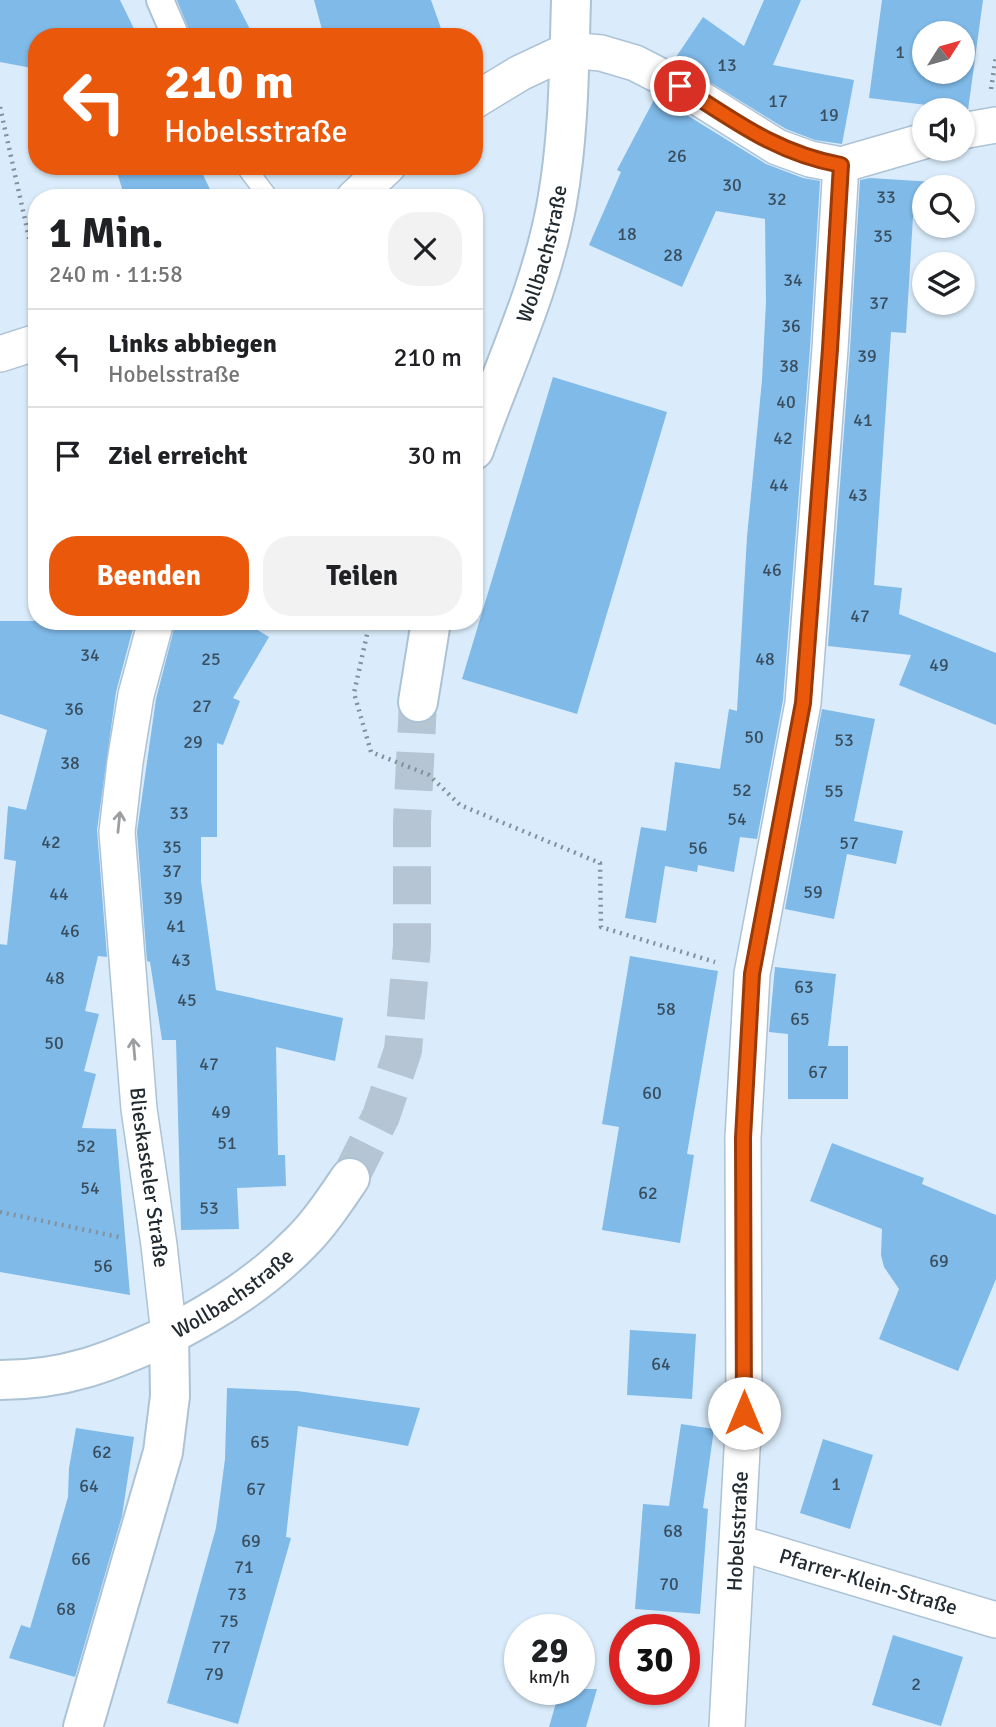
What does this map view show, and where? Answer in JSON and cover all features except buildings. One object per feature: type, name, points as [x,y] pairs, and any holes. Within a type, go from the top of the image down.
[{"type":"main road","points":[[569,50],[571,0]]},
{"type":"main road","name":"Wollbachstraße","points":[[483,426],[541,268],[557,204],[566,136],[569,50]]},
{"type":"main road","points":[[418,702],[430,630]]},
{"type":"main road","name":"Wollbachstraße","points":[[0,1380],[75,1373],[115,1360],[212,1313],[264,1277],[302,1241],[350,1178]]},
{"type":"main road","name":"Blieskasteler Straße","points":[[83,1727],[163,1452],[170,1396],[169,1335]]},
{"type":"street","points":[[160,0],[172,28]]},
{"type":"street","points":[[483,96],[569,50],[601,53],[635,62],[680,86],[777,147],[810,159],[841,165],[912,144]]},
{"type":"street","points":[[975,129],[996,125]]},
{"type":"street","name":"Hobelsstraße","points":[[727,1727],[744,1413],[743,1138],[752,974],[803,703],[841,165]]},
{"type":"street","points":[[364,189],[378,175]]},
{"type":"street","points":[[0,354],[28,345]]},
{"type":"street","name":"Blieskasteler Straße","points":[[154,630],[136,695],[117,832],[139,1109],[169,1335]]},
{"type":"street","name":"Pfarrer-Klein-Straße","points":[[739,1543],[996,1620]]},
{"type":"path","points":[[0,107],[28,233]]},
{"type":"path","points":[[368,630],[354,693],[370,752],[429,775],[460,806],[600,863],[601,928],[752,974]]},
{"type":"path","points":[[0,1212],[159,1245]]},
{"type":"tunnel","points":[[350,1178],[381,1116],[403,1050],[412,946],[412,822],[418,702]]},
{"type":"route","points":[[680,86],[777,147],[810,159],[841,165],[803,703],[752,974],[743,1138],[744,1413]]}]
